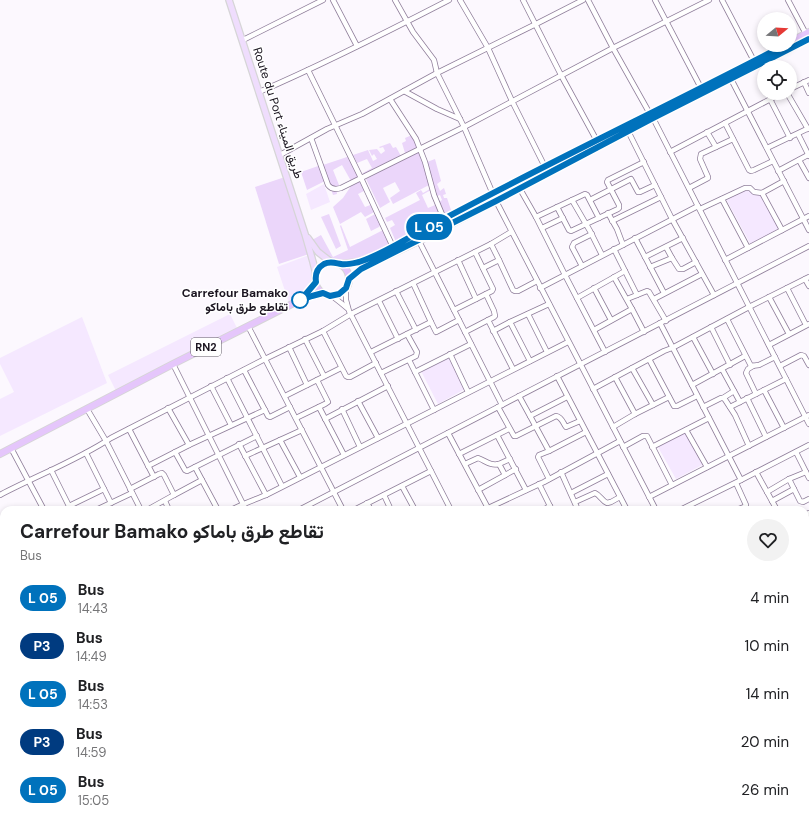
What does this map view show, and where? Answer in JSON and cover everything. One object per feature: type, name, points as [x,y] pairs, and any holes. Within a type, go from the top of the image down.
[{"type":"highway","points":[[771,52],[701,88],[651,116],[628,131],[496,201],[361,269],[349,279],[346,288],[339,294],[332,296],[323,293],[318,289],[316,274],[318,269],[326,263],[354,263],[393,247],[492,194],[597,141],[651,116],[731,79],[808,35]]},
{"type":"highway","points":[[797,39],[808,35]]},
{"type":"highway","points":[[340,264],[344,267],[349,279]]},
{"type":"highway","name":"RN2","points":[[298,301],[316,282]]},
{"type":"highway","name":"RN2","points":[[0,454],[298,301],[323,293]]},
{"type":"main road","name":"Route du Port طريق الميناء","points":[[230,0],[305,234],[316,274]]},
{"type":"main road","name":"Route du Port طريق الميناء","points":[[305,234],[314,247],[331,262]]},
{"type":"street","points":[[243,40],[323,0]]},
{"type":"street","points":[[333,0],[357,46]]},
{"type":"street","points":[[395,0],[413,32],[434,60],[438,73],[464,127],[492,194],[654,506]]},
{"type":"street","points":[[259,92],[308,70],[449,0]]},
{"type":"street","points":[[460,0],[488,48],[512,101],[545,167]]},
{"type":"street","points":[[524,0],[561,75],[597,141]]},
{"type":"street","points":[[280,155],[335,125],[362,114],[438,73],[583,0]]},
{"type":"street","points":[[588,0],[689,188],[786,379],[807,416],[809,424]]},
{"type":"street","points":[[655,0],[701,88]]},
{"type":"street","points":[[311,138],[326,182],[330,187],[338,189],[464,127],[613,48],[709,0]]},
{"type":"street","points":[[722,0],[754,61]]},
{"type":"street","points":[[788,0],[808,35]]},
{"type":"street","points":[[308,70],[393,247]]},
{"type":"street","points":[[731,79],[809,230]]},
{"type":"street","points":[[797,86],[809,80]]},
{"type":"street","points":[[804,82],[809,93]]},
{"type":"street","points":[[404,91],[431,106],[460,119]]},
{"type":"street","points":[[390,99],[420,148],[434,195],[444,219]]},
{"type":"street","points":[[670,152],[768,100]]},
{"type":"street","points":[[771,100],[790,138]]},
{"type":"street","points":[[766,148],[808,129],[791,100]]},
{"type":"street","points":[[725,123],[750,170],[754,170],[773,161]]},
{"type":"street","points":[[628,131],[672,219],[714,296]]},
{"type":"street","points":[[708,132],[716,147]]},
{"type":"street","points":[[778,171],[808,156],[798,134]]},
{"type":"street","points":[[689,188],[708,179],[700,157],[703,153],[733,139]]},
{"type":"street","points":[[799,160],[809,178]]},
{"type":"street","points":[[557,207],[571,231],[618,209],[619,206],[607,182],[609,179],[644,162]]},
{"type":"street","points":[[804,169],[809,166]]},
{"type":"street","points":[[590,200],[631,179],[638,192],[655,185]]},
{"type":"street","points":[[540,288],[672,219],[747,188],[750,188],[754,192],[762,193],[784,181]]},
{"type":"street","points":[[520,188],[605,352]]},
{"type":"street","points":[[762,193],[782,230]]},
{"type":"street","points":[[536,218],[585,194],[590,200],[599,218]]},
{"type":"street","points":[[612,221],[661,197]]},
{"type":"street","points":[[722,199],[748,248]]},
{"type":"street","points":[[572,200],[587,224],[602,255]]},
{"type":"street","points":[[608,214],[623,245]]},
{"type":"street","points":[[725,260],[809,216]]},
{"type":"street","points":[[542,228],[563,218]]},
{"type":"street","points":[[0,495],[86,453],[168,408],[323,330],[350,313],[378,301],[491,244],[511,232]]},
{"type":"street","points":[[582,266],[572,245],[592,234]]},
{"type":"street","points":[[635,238],[664,293]]},
{"type":"street","points":[[645,257],[683,238]]},
{"type":"street","points":[[419,241],[490,382],[512,435],[515,436],[556,416],[561,419],[566,427],[580,421]]},
{"type":"street","points":[[491,244],[513,290],[518,291],[537,281]]},
{"type":"street","points":[[307,506],[809,246]]},
{"type":"street","points":[[666,247],[680,269],[696,262]]},
{"type":"street","points":[[614,249],[637,295]]},
{"type":"street","points":[[454,310],[492,291],[493,289],[475,252]]},
{"type":"street","points":[[650,267],[672,258]]},
{"type":"street","points":[[458,260],[476,299]]},
{"type":"street","points":[[483,268],[499,260]]},
{"type":"street","points":[[577,298],[625,271]]},
{"type":"street","points":[[654,299],[702,274]]},
{"type":"street","points":[[614,277],[644,332]]},
{"type":"street","points":[[593,388],[807,278],[809,286]]},
{"type":"street","points":[[412,283],[436,332],[459,320]]},
{"type":"street","points":[[346,288],[346,300],[350,313],[449,506]]},
{"type":"street","points":[[594,288],[611,320]]},
{"type":"street","points":[[769,345],[808,325],[787,288]]},
{"type":"street","points":[[396,291],[416,330]]},
{"type":"street","points":[[627,299],[647,291],[649,292],[666,320]]},
{"type":"street","points":[[465,332],[494,317],[496,314],[486,294]]},
{"type":"street","points":[[332,296],[341,302],[350,313]]},
{"type":"street","points":[[769,297],[789,334]]},
{"type":"street","points":[[378,301],[398,339]]},
{"type":"street","points":[[493,331],[549,304]]},
{"type":"street","points":[[594,330],[632,308]]},
{"type":"street","points":[[528,314],[547,352]]},
{"type":"street","points":[[727,319],[750,364],[753,366]]},
{"type":"street","points":[[488,320],[513,370]]},
{"type":"street","points":[[370,352],[432,322]]},
{"type":"street","points":[[510,322],[530,361]]},
{"type":"street","points":[[660,324],[729,456],[739,481],[746,504],[745,506]]},
{"type":"street","points":[[248,326],[341,506]]},
{"type":"street","points":[[711,327],[730,365]]},
{"type":"street","points":[[323,330],[346,376],[348,377],[376,363]]},
{"type":"street","points":[[381,373],[409,360],[417,354],[407,334]]},
{"type":"street","points":[[693,337],[713,374]]},
{"type":"street","points":[[305,339],[324,376]]},
{"type":"street","points":[[239,506],[266,495],[568,342]]},
{"type":"street","points":[[415,372],[471,344]]},
{"type":"street","points":[[289,347],[307,385]]},
{"type":"street","points":[[450,354],[468,392]]},
{"type":"street","points":[[780,366],[803,355],[809,365]]},
{"type":"street","points":[[692,385],[746,356]]},
{"type":"street","points":[[756,394],[746,373],[748,369],[775,357]]},
{"type":"street","points":[[649,359],[674,406],[676,407],[697,396]]},
{"type":"street","points":[[409,360],[434,410]]},
{"type":"street","points":[[173,364],[243,504]]},
{"type":"street","points":[[285,396],[341,368]]},
{"type":"street","points":[[632,368],[653,405]]},
{"type":"street","points":[[722,369],[740,402]]},
{"type":"street","points":[[244,370],[268,416],[290,406]]},
{"type":"street","points":[[557,376],[624,506]]},
{"type":"street","points":[[615,376],[635,414]]},
{"type":"street","points":[[227,378],[282,486]]},
{"type":"street","points":[[730,407],[786,379]]},
{"type":"street","points":[[296,418],[328,402],[317,380]]},
{"type":"street","points":[[211,386],[231,425]]},
{"type":"street","points":[[325,419],[388,386]]},
{"type":"street","points":[[703,407],[723,398],[734,390]]},
{"type":"street","points":[[764,390],[784,428]]},
{"type":"street","points":[[519,396],[549,451]]},
{"type":"street","points":[[530,416],[567,397]]},
{"type":"street","points":[[612,427],[669,397]]},
{"type":"street","points":[[723,398],[735,414],[749,446]]},
{"type":"street","points":[[747,398],[766,437]]},
{"type":"street","points":[[358,401],[378,438]]},
{"type":"street","points":[[319,407],[344,455]]},
{"type":"street","points":[[168,408],[189,445]]},
{"type":"street","points":[[88,409],[139,506]]},
{"type":"street","points":[[342,409],[360,447]]},
{"type":"street","points":[[148,466],[189,445],[265,410]]},
{"type":"street","points":[[649,497],[807,416]]},
{"type":"street","points":[[652,447],[709,418]]},
{"type":"street","points":[[129,429],[154,477]]},
{"type":"street","points":[[459,454],[509,429]]},
{"type":"street","points":[[245,456],[302,430]]},
{"type":"street","points":[[686,430],[706,468]]},
{"type":"street","points":[[549,479],[538,456],[586,432]]},
{"type":"street","points":[[448,433],[486,506]]},
{"type":"street","points":[[497,435],[526,490]]},
{"type":"street","points":[[175,452],[185,471],[187,471],[257,436]]},
{"type":"street","points":[[623,447],[647,436],[672,485]]},
{"type":"street","points":[[280,440],[300,477]]},
{"type":"street","points":[[493,506],[549,479],[620,441]]},
{"type":"street","points":[[239,444],[266,495]]},
{"type":"street","points":[[690,506],[809,445]]},
{"type":"street","points":[[11,448],[42,506]]},
{"type":"street","points":[[796,452],[809,478]]},
{"type":"street","points":[[86,453],[111,503]]},
{"type":"street","points":[[465,464],[478,458],[494,465],[510,459]]},
{"type":"street","points":[[499,464],[505,475]]},
{"type":"street","points":[[195,467],[216,506]]},
{"type":"street","points":[[478,490],[516,469]]},
{"type":"street","points":[[51,470],[69,506]]},
{"type":"street","points":[[361,506],[431,471]]},
{"type":"street","points":[[562,472],[576,506]]},
{"type":"street","points":[[756,472],[774,506]]},
{"type":"street","points":[[767,492],[789,479],[806,472]]},
{"type":"street","points":[[105,506],[162,473],[174,495]]},
{"type":"street","points":[[571,493],[608,474]]},
{"type":"street","points":[[789,479],[800,501],[802,502],[809,499]]},
{"type":"street","points":[[155,506],[202,480]]},
{"type":"street","points":[[539,484],[550,506]]},
{"type":"street","points":[[402,486],[412,506]]},
{"type":"street","points":[[74,506],[104,489]]},
{"type":"street","points":[[772,502],[794,489]]},
{"type":"street","points":[[577,506],[595,493],[607,503],[620,497]]},
{"type":"street","points":[[384,495],[389,506]]},
{"type":"street","points":[[165,501],[167,506]]},
{"type":"shaded area","points":[[412,135],[418,147],[405,153],[402,143],[406,141],[405,138]]},
{"type":"shaded area","points":[[390,143],[393,148],[396,147],[401,156],[364,175],[363,173],[372,168],[367,159],[357,163],[353,155],[368,150],[373,161],[377,159],[374,154],[372,156],[369,150],[377,149],[381,154],[385,151],[383,147],[379,147]]},
{"type":"shaded area","points":[[419,151],[429,185],[393,204],[390,198],[400,191],[395,182],[383,188],[390,202],[380,208],[366,179]]},
{"type":"shaded area","points":[[350,156],[361,177],[351,181],[342,165],[333,170],[339,185],[336,188],[337,194],[333,195],[323,165]]},
{"type":"shaded area","points":[[435,159],[441,181],[437,184],[440,191],[444,188],[446,194],[443,195],[444,198],[447,198],[452,213],[444,215],[439,202],[442,200],[440,195],[437,196],[427,162]]},
{"type":"shaded area","points":[[321,165],[325,181],[307,190],[301,172]]},
{"type":"shaded area","points":[[285,177],[309,254],[279,264],[255,187]]},
{"type":"shaded area","points":[[362,180],[366,190],[358,194],[365,207],[373,204],[376,211],[365,217],[361,212],[340,224],[333,207],[343,198],[351,186]]},
{"type":"shaded area","points":[[324,184],[330,202],[311,210],[306,194]]},
{"type":"shaded area","points":[[430,189],[431,190],[422,195],[428,208],[435,205],[441,218],[396,242],[390,228],[395,225],[392,220],[387,222],[385,218],[420,200],[416,193],[421,190],[423,193]]},
{"type":"shaded area","points":[[749,189],[753,194],[762,195],[781,230],[751,245],[726,199]]},
{"type":"shaded area","points":[[377,213],[382,223],[379,227],[371,231],[366,219]]},
{"type":"shaded area","points":[[329,214],[341,246],[336,249],[321,217]]},
{"type":"shaded area","points":[[341,225],[350,247],[385,229],[392,245],[355,260],[340,262],[330,259],[312,240],[321,235],[333,257],[348,250],[340,226]]},
{"type":"shaded area","points":[[309,255],[314,274],[313,280],[305,291],[289,303],[277,267]]},
{"type":"shaded area","points":[[230,314],[237,328],[116,391],[108,375]]},
{"type":"shaded area","points":[[82,317],[107,383],[0,436],[0,399],[14,392],[0,364],[0,358]]},
{"type":"shaded area","points":[[450,357],[465,389],[438,404],[421,371]]},
{"type":"shaded area","points":[[686,430],[704,464],[676,479],[658,447]]},
{"type":"bus line","points":[[797,45],[809,39]]},
{"type":"bus line","points":[[771,52],[626,125],[375,256],[354,263],[340,264],[331,262],[324,264],[320,267],[315,276],[316,282],[298,301],[323,293],[334,296],[343,292],[349,279],[361,269],[419,241],[653,118],[784,52]]},
{"type":"place","name":"Carrefour Bamako تقاطع طرق باماكو","points":[[300,300]]}]
